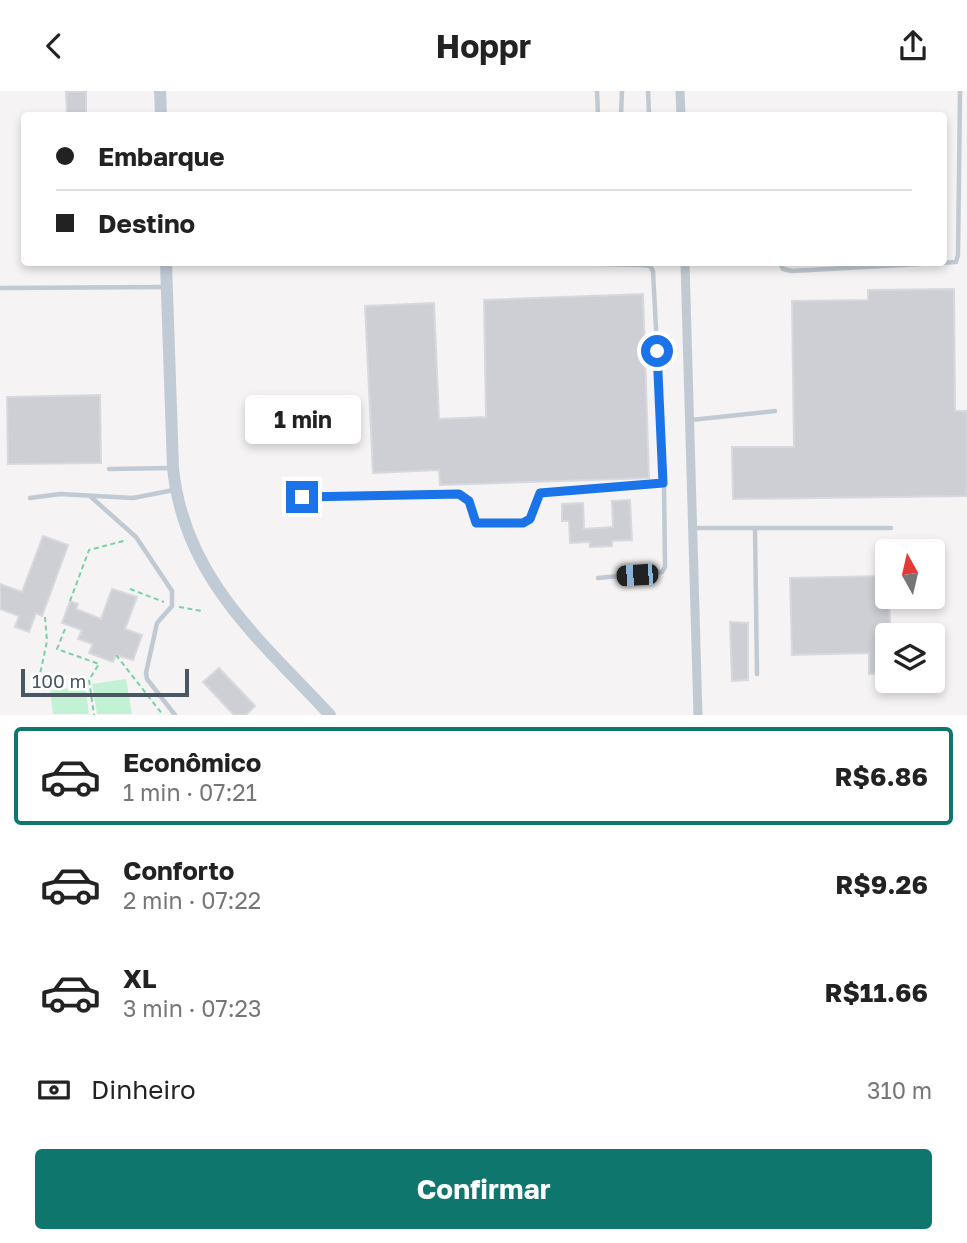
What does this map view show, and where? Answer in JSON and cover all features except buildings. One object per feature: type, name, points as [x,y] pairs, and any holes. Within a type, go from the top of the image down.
[{"type":"main road","points":[[160,91],[161,112]]},
{"type":"main road","points":[[166,266],[173,468],[175,490],[190,543],[211,581],[226,601],[330,715]]},
{"type":"street","points":[[680,91],[681,112]]},
{"type":"street","points":[[685,266],[698,715]]},
{"type":"lane","points":[[597,91],[598,112]]},
{"type":"lane","points":[[621,112],[622,91]]},
{"type":"lane","points":[[649,91],[649,112]]},
{"type":"lane","points":[[947,262],[956,262],[958,255],[960,91]]},
{"type":"lane","points":[[598,578],[662,572],[665,567],[653,271],[650,266]]},
{"type":"lane","points":[[782,266],[792,271],[883,266]]},
{"type":"lane","points":[[0,288],[167,287]]},
{"type":"lane","points":[[690,420],[775,411]]},
{"type":"lane","points":[[109,469],[173,468]]},
{"type":"lane","points":[[302,497],[459,494],[469,501],[476,523],[509,523],[527,522],[536,497],[545,492],[663,483]]},
{"type":"lane","points":[[30,498],[60,495],[133,498],[175,490]]},
{"type":"lane","points":[[91,496],[136,537],[172,591],[172,606],[158,623],[146,673],[147,680],[175,715]]},
{"type":"lane","points":[[693,528],[891,528]]},
{"type":"lane","points":[[755,528],[757,674]]},
{"type":"path","points":[[70,601],[89,550],[136,537]]},
{"type":"path","points":[[45,617],[47,641],[39,679],[89,680]]},
{"type":"path","points":[[65,629],[57,649],[99,664],[89,680],[94,715]]},
{"type":"path","points":[[116,655],[163,715]]},
{"type":"green space","points":[[126,679],[132,714],[97,714],[92,684]]},
{"type":"green space","points":[[85,686],[89,714],[53,714],[50,691]]},
{"type":"route","points":[[302,497],[459,494],[466,496],[469,501],[476,523],[523,523],[530,519],[536,497],[540,493],[663,483],[657,351]]}]
